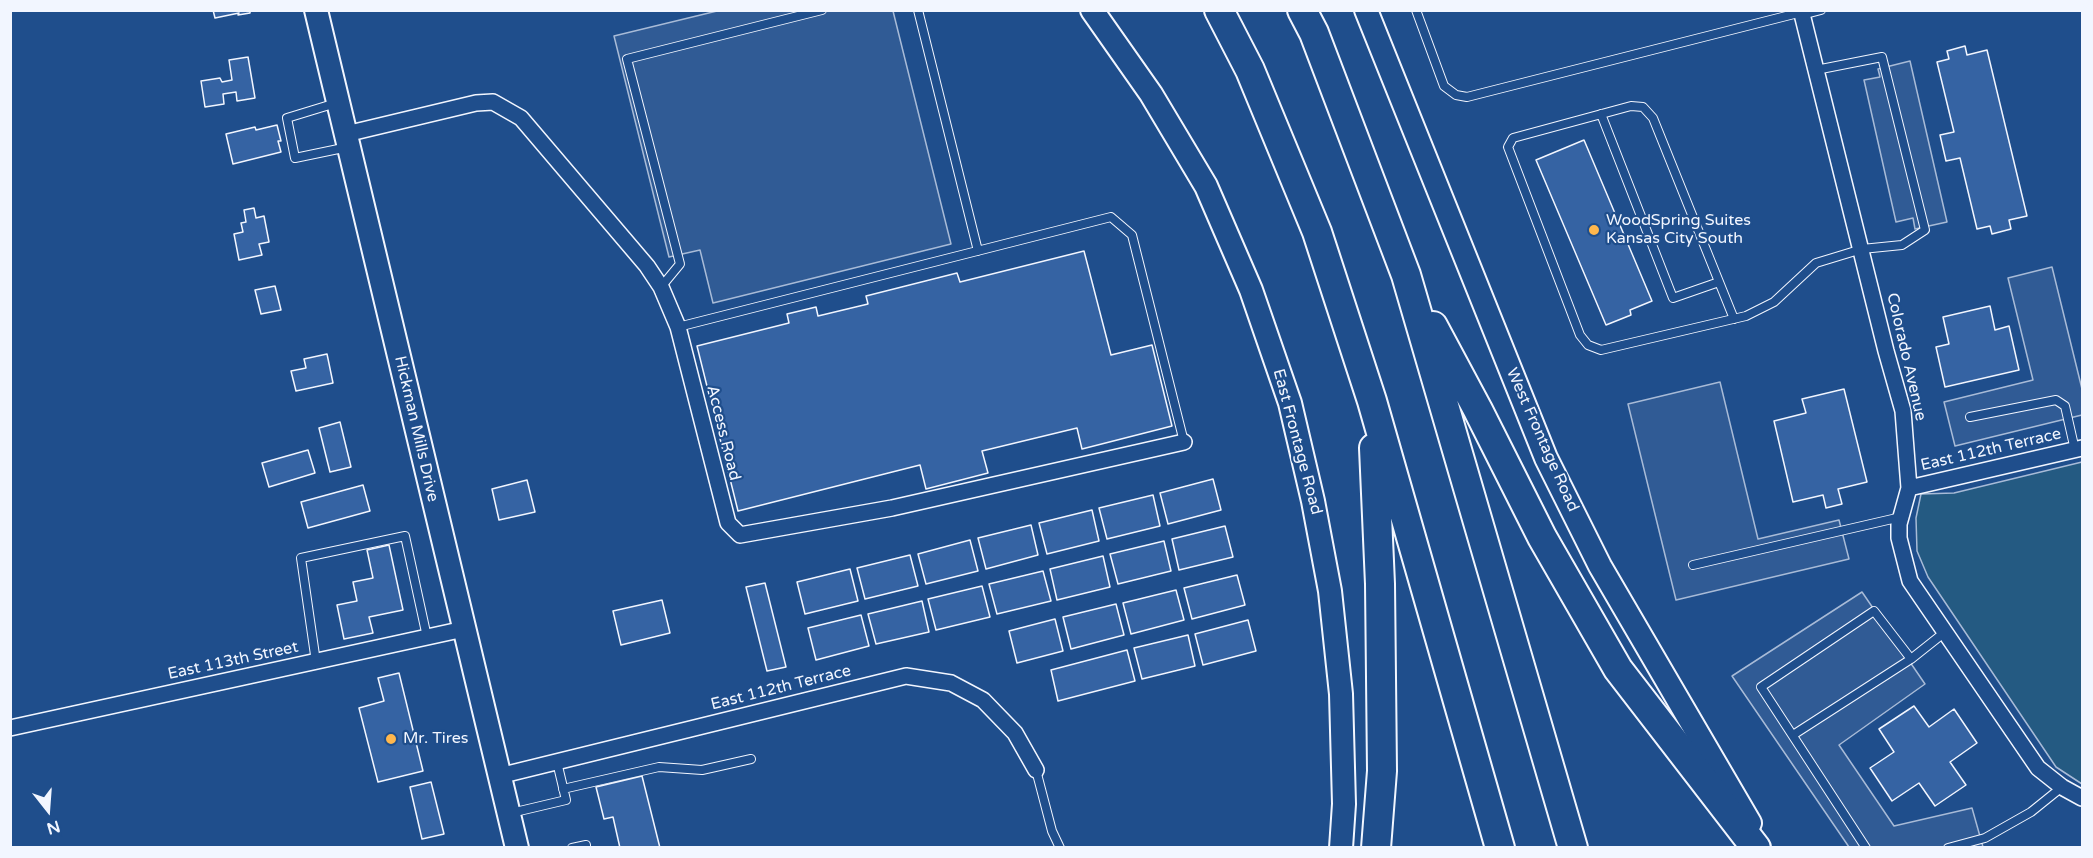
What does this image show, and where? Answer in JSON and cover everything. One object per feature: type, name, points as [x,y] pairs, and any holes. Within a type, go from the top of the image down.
[{"type":"highway","points":[[1219,10],[1250,70],[1317,232],[1372,401],[1500,848]]},
{"type":"highway","points":[[1302,10],[1323,55],[1406,275],[1573,848]]},
{"type":"highway","points":[[1406,275],[1542,537],[1618,669],[1756,848]]},
{"type":"highway","points":[[1372,401],[1380,584],[1382,771],[1376,848]]},
{"type":"street","name":"Hickman Mills Drive","points":[[316,10],[517,848]]},
{"type":"street","name":"East Frontage Road","points":[[1092,10],[1151,94],[1206,186],[1251,290],[1290,403],[1314,501],[1330,591],[1341,694],[1344,804],[1341,848]]},
{"type":"street","name":"West Frontage Road","points":[[1366,10],[1546,458],[1600,566],[1764,848]]},
{"type":"street","name":"Colorado Avenue","points":[[1802,12],[1903,411],[1909,488],[1901,517],[1899,538],[1910,581],[2038,768],[2062,787],[2082,798]]},
{"type":"street","name":"Access Road","points":[[348,140],[476,103],[493,102],[521,118],[647,266],[661,287],[678,327],[728,523],[740,535],[892,508],[1184,442]]},
{"type":"street","name":"East 112th Terrace","points":[[1909,488],[2078,449]]},
{"type":"street","name":"East 113th Street","points":[[10,728],[464,629]]},
{"type":"street","name":"East 112th Terrace","points":[[499,776],[906,676],[951,683],[983,700],[1016,733],[1036,770]]},
{"type":"lane","points":[[661,287],[680,264],[627,59],[822,10]]},
{"type":"lane","points":[[918,10],[978,251]]},
{"type":"lane","points":[[1416,10],[1444,86],[1455,96],[1467,97],[1802,12],[1821,10]]},
{"type":"lane","points":[[1734,319],[1653,118],[1643,107],[1630,106],[1513,138],[1508,147],[1580,335],[1588,345],[1601,350],[1734,319],[1746,316],[1774,302],[1816,263],[1862,249],[1902,245],[1925,230],[1882,57],[1816,70]]},
{"type":"lane","points":[[338,102],[287,118],[295,158],[348,140]]},
{"type":"lane","points":[[1601,114],[1673,298],[1719,282]]},
{"type":"lane","points":[[678,327],[1111,217],[1132,235],[1184,442]]},
{"type":"lane","points":[[1970,417],[2056,400],[2064,406],[2078,449]]},
{"type":"lane","points":[[1693,565],[1901,517]]},
{"type":"lane","points":[[316,662],[301,558],[405,536],[427,637]]},
{"type":"lane","points":[[1866,848],[1761,687],[1874,611],[1911,659]]},
{"type":"lane","points":[[1792,735],[1911,659],[1945,632]]},
{"type":"lane","points":[[563,789],[659,767],[702,770],[751,759]]},
{"type":"lane","points":[[509,814],[566,800],[557,762]]},
{"type":"lane","points":[[1036,770],[1052,831],[1060,848]]},
{"type":"lane","points":[[1948,848],[1985,838],[2031,813],[2062,787]]},
{"type":"lane","points":[[572,848],[586,844],[586,848]]},
{"type":"shaded area","points":[[717,11],[893,11],[951,244],[713,303],[700,250],[669,257],[614,36]]},
{"type":"shaded area","points":[[1910,61],[1947,222],[1915,229],[1913,218],[1896,222],[1864,80],[1880,77],[1878,69]]},
{"type":"shaded area","points":[[2052,267],[2082,389],[2082,415],[1955,446],[1944,402],[2033,380],[2008,278]]},
{"type":"shaded area","points":[[1720,382],[1758,539],[1839,520],[1849,559],[1676,600],[1628,404]]},
{"type":"shaded area","points":[[2082,462],[2082,784],[2056,767],[1928,577],[1917,551],[1916,518],[1921,494],[1954,493]]},
{"type":"shaded area","points":[[1862,592],[1925,684],[1839,745],[1894,826],[1972,808],[1983,847],[1849,847],[1732,676]]},
{"type":"building","points":[[213,10],[250,10],[250,13],[215,18]]},
{"type":"building","points":[[1965,46],[1967,55],[1987,50],[2027,216],[2009,220],[2011,229],[1992,234],[1990,226],[1977,229],[1960,158],[1946,161],[1940,135],[1954,132],[1937,62],[1949,59],[1947,51]]},
{"type":"building","points":[[248,57],[255,98],[237,101],[236,92],[223,94],[224,104],[205,107],[201,81],[220,78],[222,82],[232,80],[229,60]]},
{"type":"building","points":[[277,125],[281,152],[233,164],[226,134],[255,127],[256,130]]},
{"type":"building","name":"WoodSpring Suites Kansas City South","points":[[1584,140],[1652,301],[1630,310],[1631,315],[1606,325],[1536,160]]},
{"type":"building","points":[[254,208],[256,218],[264,216],[269,242],[259,244],[262,255],[239,260],[234,234],[243,232],[241,223],[246,222],[244,210]]},
{"type":"building","points":[[1084,251],[1111,355],[1152,345],[1172,426],[1082,449],[1077,428],[982,451],[988,473],[926,489],[920,465],[738,511],[697,346],[789,323],[787,314],[816,307],[818,316],[868,304],[866,296],[957,273],[960,282]]},
{"type":"building","points":[[275,286],[281,310],[261,314],[255,290]]},
{"type":"building","points":[[1990,306],[1995,330],[2009,326],[2019,370],[1945,387],[1936,347],[1949,344],[1943,317]]},
{"type":"building","points":[[327,354],[333,383],[296,391],[291,371],[306,368],[304,359]]},
{"type":"building","points":[[1844,389],[1867,482],[1838,489],[1842,504],[1826,508],[1823,495],[1793,502],[1774,421],[1806,413],[1802,399]]},
{"type":"building","points":[[340,422],[351,467],[330,472],[319,428]]},
{"type":"building","points":[[308,450],[315,473],[269,487],[262,463]]},
{"type":"building","points":[[1213,479],[1221,510],[1168,524],[1160,493]]},
{"type":"building","points":[[527,480],[535,512],[499,520],[492,489]]},
{"type":"building","points":[[363,485],[370,511],[308,528],[301,502]]},
{"type":"building","points":[[1153,495],[1160,526],[1107,539],[1099,508]]},
{"type":"building","points":[[1092,510],[1099,541],[1047,554],[1039,523]]},
{"type":"building","points":[[1031,525],[1038,555],[986,569],[978,538]]},
{"type":"building","points":[[1225,526],[1233,557],[1179,570],[1172,539]]},
{"type":"building","points":[[970,540],[978,571],[926,584],[918,554]]},
{"type":"building","points":[[1164,541],[1171,571],[1118,584],[1110,554]]},
{"type":"building","points":[[389,545],[403,610],[369,617],[373,633],[344,639],[337,605],[357,601],[353,582],[373,578],[367,550]]},
{"type":"building","points":[[910,555],[918,586],[865,599],[857,568]]},
{"type":"building","points":[[1103,556],[1110,587],[1057,600],[1050,569]]},
{"type":"building","points":[[850,569],[858,601],[805,614],[797,582]]},
{"type":"building","points":[[1043,571],[1051,601],[997,614],[989,584]]},
{"type":"building","points":[[1237,575],[1245,605],[1192,619],[1184,588]]},
{"type":"building","points":[[765,583],[786,667],[767,671],[746,587]]},
{"type":"building","points":[[982,586],[990,617],[936,630],[928,599]]},
{"type":"building","points":[[1176,590],[1184,620],[1131,634],[1123,603]]},
{"type":"building","points":[[662,600],[670,633],[621,645],[613,611]]},
{"type":"building","points":[[922,601],[929,632],[876,644],[868,614]]},
{"type":"building","points":[[1116,604],[1124,635],[1071,649],[1063,617]]},
{"type":"building","points":[[861,615],[869,646],[816,660],[808,628]]},
{"type":"building","points":[[1055,619],[1063,651],[1017,663],[1009,631]]},
{"type":"building","points":[[1248,620],[1256,651],[1203,665],[1195,634]]},
{"type":"building","points":[[1188,635],[1195,666],[1142,679],[1134,648]]},
{"type":"building","points":[[1127,650],[1135,681],[1058,701],[1051,670]]},
{"type":"building","name":"Mr. Tires","points":[[399,673],[423,771],[378,782],[359,708],[384,701],[378,678]]},
{"type":"building","points":[[1914,706],[1929,727],[1954,709],[1977,743],[1950,762],[1966,785],[1935,806],[1919,783],[1892,801],[1870,768],[1894,752],[1879,729]]},
{"type":"building","points":[[642,776],[660,848],[620,848],[613,817],[604,819],[596,787]]},
{"type":"building","points":[[431,782],[444,834],[422,839],[410,787]]},
{"type":"place","name":"WoodSpring Suites Kansas City South","points":[[1594,230]]},
{"type":"place","name":"Mr. Tires","points":[[391,739]]}]
